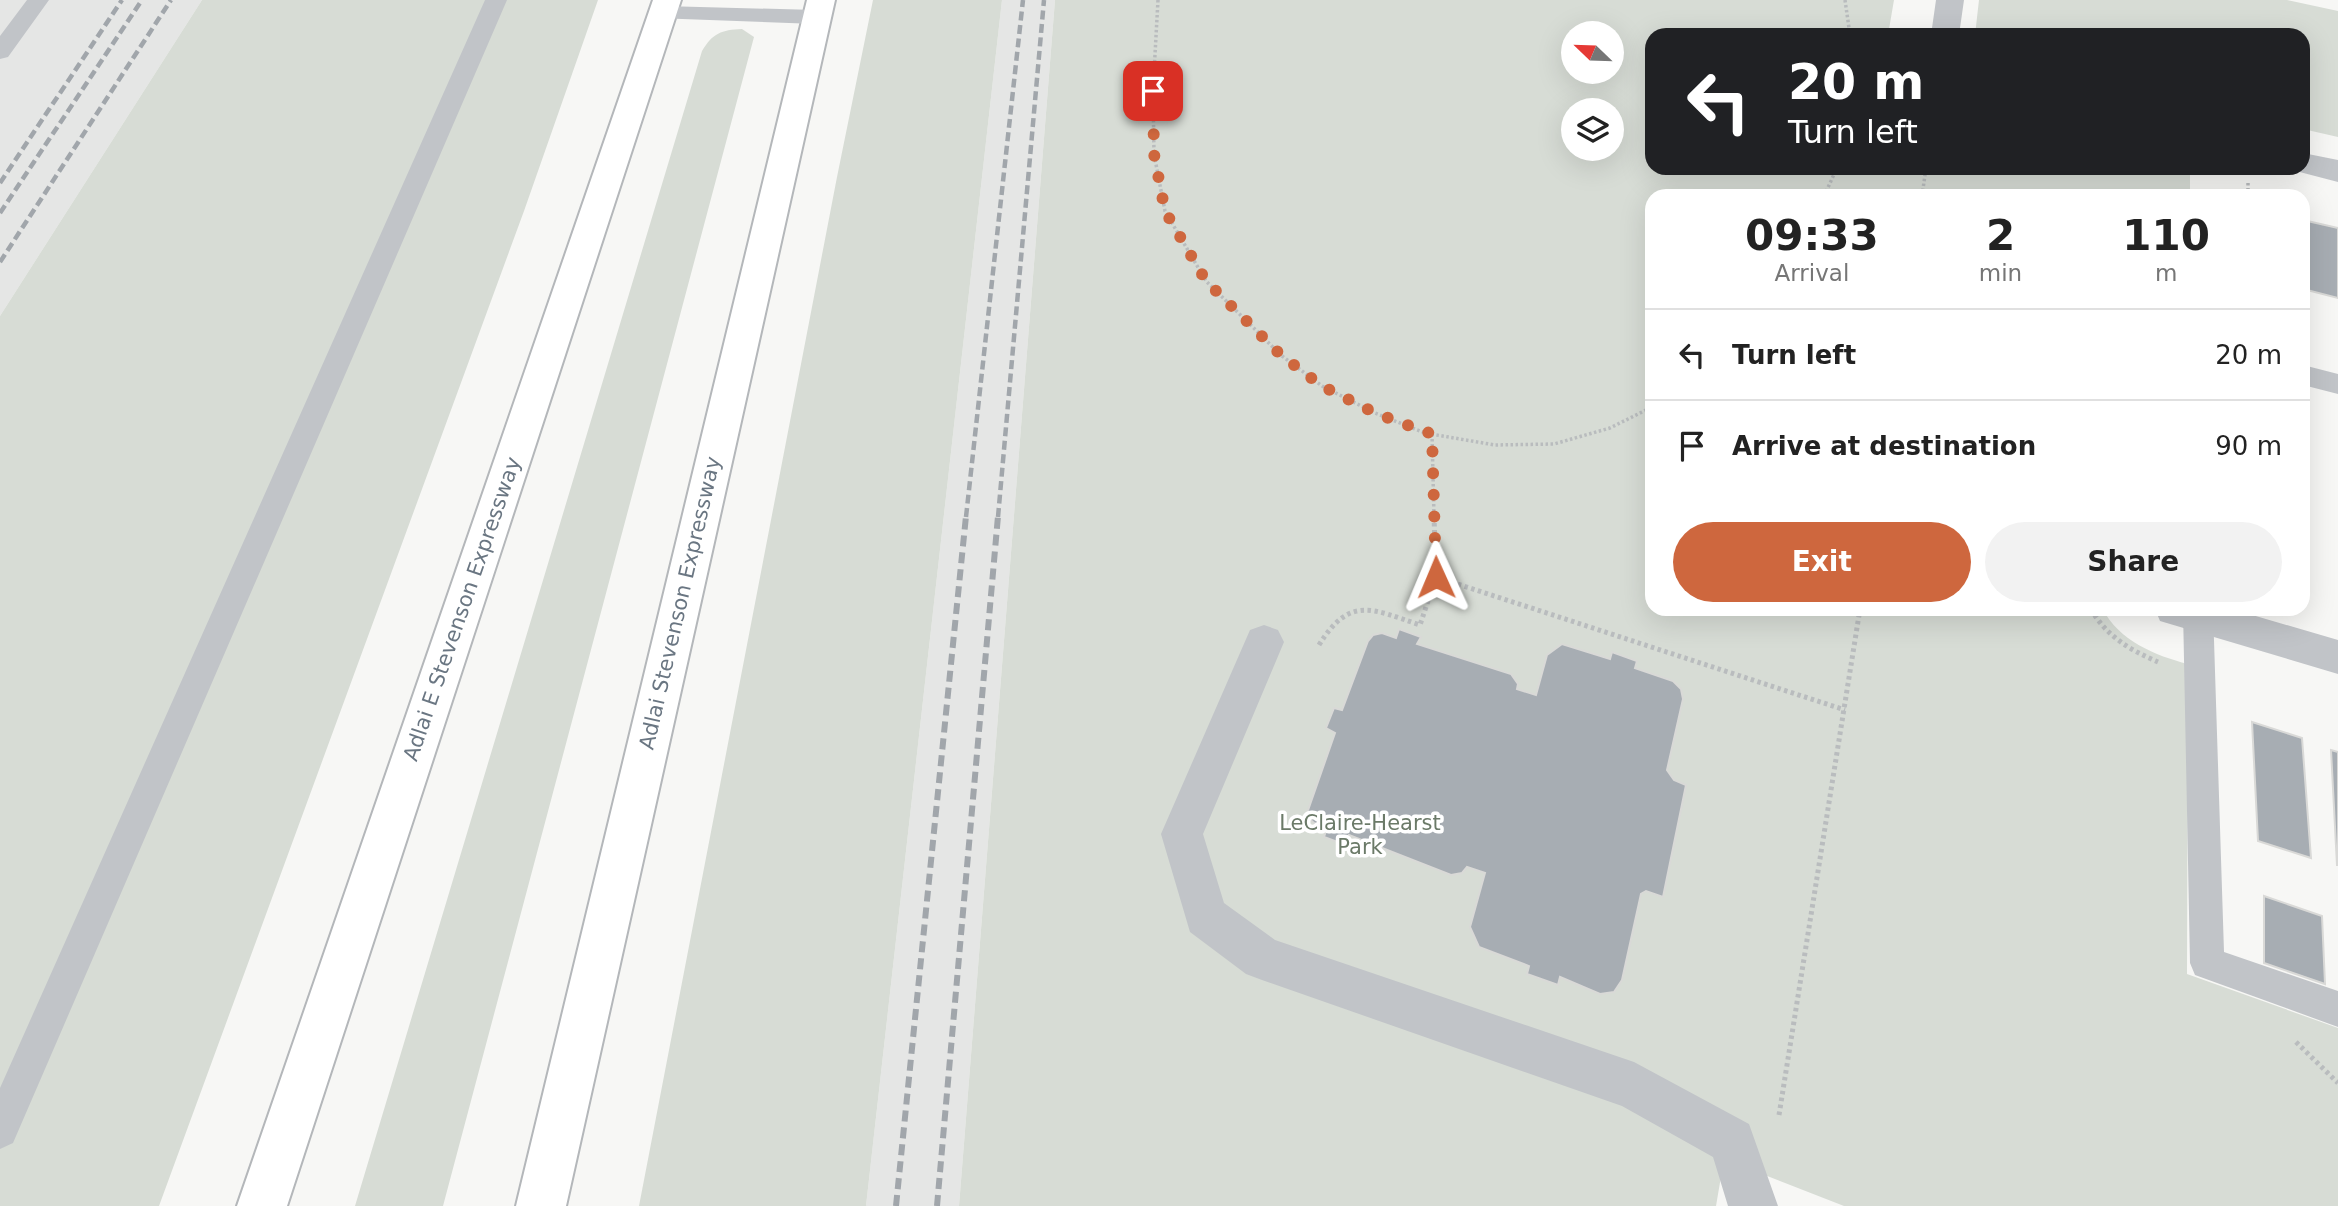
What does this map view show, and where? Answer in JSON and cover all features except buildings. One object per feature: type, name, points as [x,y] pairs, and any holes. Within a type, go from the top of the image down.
[{"type":"highway","name":"Adlai E Stevenson Expressway","points":[[262,1206],[665,6]]},
{"type":"highway","name":"Adlai Stevenson Expressway","points":[[541,1206],[818,9]]},
{"type":"street","points":[[1946,28],[1950,0]]},
{"type":"street","points":[[2310,165],[2338,171]]},
{"type":"street","points":[[2205,616],[2338,657]]},
{"type":"street","points":[[1264,642],[1182,834],[1206,916],[1262,958],[1634,1086],[1732,1141],[1753,1206]]},
{"type":"lane","points":[[0,52],[38,0]]},
{"type":"lane","points":[[0,1130],[496,0]]},
{"type":"lane","points":[[665,6],[818,9]]},
{"type":"lane","points":[[2310,377],[2338,384]]},
{"type":"lane","points":[[2189,616],[2207,963],[2338,1009]]},
{"type":"path","points":[[1158,0],[1153,91],[1154,154],[1165,211],[1206,281],[1282,356],[1322,386],[1375,413],[1432,434],[1495,445],[1554,444],[1610,428],[1645,410]]},
{"type":"path","points":[[1845,0],[1849,28]]},
{"type":"path","points":[[2248,183],[2248,189]]},
{"type":"path","points":[[1319,645],[1339,616],[1357,609],[1420,625],[1436,577],[1432,434]]},
{"type":"path","points":[[1436,577],[1845,710]]},
{"type":"path","points":[[1779,1115],[1859,616]]},
{"type":"path","points":[[2095,616],[2105,631],[2125,646],[2169,667]]},
{"type":"shaded area","points":[[0,0],[202,0],[0,316]]},
{"type":"shaded area","points":[[1002,0],[1055,0],[959,1206],[866,1206]]},
{"type":"green space","points":[[202,0],[598,0],[524,211],[159,1206],[0,1206],[0,316]]},
{"type":"green space","points":[[873,0],[1002,0],[866,1206],[639,1206],[837,177]]},
{"type":"green space","name":"LeClaire-Hearst Park","points":[[1055,0],[1894,0],[1889,28],[1645,28],[1645,175],[2190,175],[2190,189],[1645,189],[1645,616],[2107,616],[2118,630],[2139,645],[2188,664],[2187,974],[2338,1028],[2338,1206],[1844,1206],[1724,1159],[1716,1206],[959,1206]]},
{"type":"green space","points":[[1979,0],[2287,0],[2338,11],[2338,137],[2310,131],[2310,28],[1976,28]]},
{"type":"green space","points":[[742,29],[754,37],[443,1206],[355,1206],[702,51],[718,34]]},
{"type":"railway","points":[[0,183],[122,0]]},
{"type":"railway","points":[[0,213],[142,0]]},
{"type":"railway","points":[[0,262],[171,0]]},
{"type":"railway","points":[[966,517],[1023,0]]},
{"type":"railway","points":[[998,517],[1044,0]]},
{"type":"railway","points":[[896,1206],[966,516]]},
{"type":"railway","points":[[937,1206],[998,516]]},
{"type":"route","points":[[1153,91],[1154,154],[1165,211],[1206,281],[1282,356],[1322,386],[1375,413],[1432,434],[1436,577]]}]
